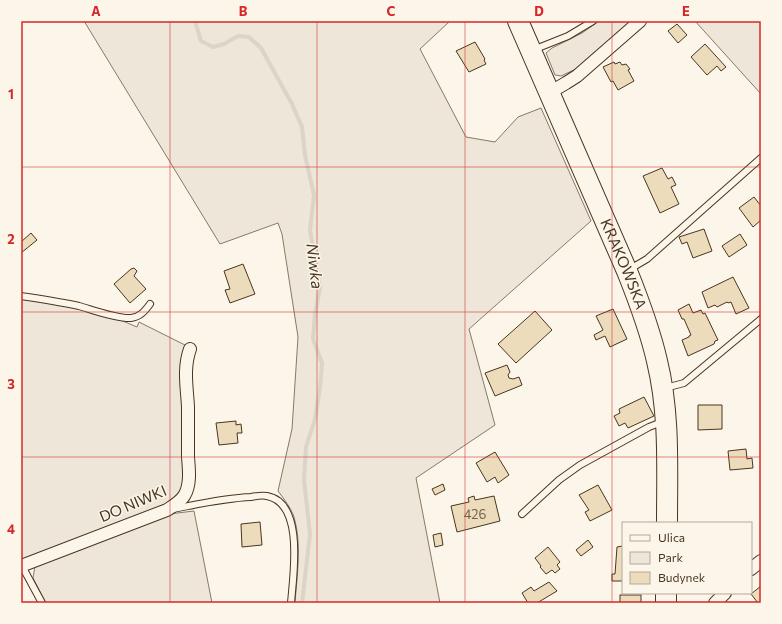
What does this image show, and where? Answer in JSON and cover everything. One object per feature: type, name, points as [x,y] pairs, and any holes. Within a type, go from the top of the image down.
[{"type":"main road","name":"KRAKOWSKA","points":[[518,21],[627,271],[650,334],[658,362],[666,421],[666,522]]},
{"type":"street","points":[[549,92],[576,76],[640,21]]},
{"type":"street","name":"DO NIWKI","points":[[22,566],[167,510],[178,503],[184,495],[188,485],[188,406],[185,370],[186,360],[190,349]]},
{"type":"street","points":[[752,568],[761,561]]},
{"type":"street","points":[[714,603],[724,594]]},
{"type":"lane","points":[[531,51],[568,36],[593,21]]},
{"type":"lane","points":[[627,271],[647,259],[761,158]]},
{"type":"lane","points":[[21,296],[70,304],[120,317],[130,318],[142,314],[150,304]]},
{"type":"lane","points":[[662,389],[684,383],[761,320]]},
{"type":"lane","points":[[522,514],[559,480],[580,464],[648,426],[666,421]]},
{"type":"lane","points":[[167,510],[244,497],[267,496],[279,502],[291,519],[294,537],[294,564],[291,603]]},
{"type":"lane","points":[[22,566],[42,603]]},
{"type":"green space","points":[[84,21],[450,21],[420,49],[466,137],[495,142],[518,117],[541,108],[591,221],[469,329],[495,425],[416,478],[440,603],[295,603],[298,538],[294,517],[278,491],[292,429],[298,337],[282,234],[278,223],[220,244]]},
{"type":"green space","points":[[599,21],[634,21],[578,68],[561,76],[555,75],[546,53],[552,48],[582,33]]},
{"type":"green space","points":[[695,21],[761,21],[761,94]]},
{"type":"green space","points":[[21,299],[95,312],[137,327],[139,322],[187,346],[183,486],[179,497],[170,503],[21,564]]},
{"type":"green space","points":[[194,511],[212,603],[46,603],[33,578],[35,566],[169,514]]},
{"type":"building","points":[[677,24],[687,35],[678,43],[668,31]]},
{"type":"building","points":[[475,42],[485,59],[486,64],[469,72],[456,51]]},
{"type":"building","points":[[705,44],[726,67],[721,71],[717,66],[707,75],[691,57]]},
{"type":"building","points":[[614,62],[615,64],[620,62],[622,65],[626,64],[630,69],[628,70],[634,81],[618,90],[613,81],[611,82],[603,67]]},
{"type":"building","points":[[662,168],[668,179],[672,177],[676,185],[671,187],[679,204],[660,213],[643,176]]},
{"type":"building","points":[[754,197],[761,206],[761,220],[753,227],[739,208]]},
{"type":"building","points":[[704,229],[712,251],[693,258],[687,242],[682,244],[679,237]]},
{"type":"building","points":[[31,233],[37,240],[21,253],[21,242]]},
{"type":"building","points":[[740,234],[747,245],[729,257],[722,246]]},
{"type":"building","points":[[243,264],[255,294],[230,303],[225,290],[230,289],[224,271]]},
{"type":"building","points":[[134,268],[137,271],[134,276],[146,289],[130,303],[114,284]]},
{"type":"building","points":[[733,277],[749,308],[736,314],[731,302],[727,302],[717,307],[715,305],[708,308],[702,292]]},
{"type":"building","points":[[689,304],[693,313],[701,310],[703,314],[705,313],[718,340],[715,341],[714,344],[688,356],[682,340],[691,335],[678,310]]},
{"type":"building","points":[[613,309],[627,339],[610,347],[605,336],[596,340],[594,335],[603,330],[596,316]]},
{"type":"building","points":[[535,311],[552,330],[516,363],[498,344]]},
{"type":"building","points":[[507,365],[510,372],[508,375],[509,378],[513,379],[519,377],[522,385],[495,396],[485,373]]},
{"type":"building","points":[[644,397],[654,416],[628,428],[625,423],[619,426],[614,416],[620,413],[619,409]]},
{"type":"building","points":[[698,405],[722,405],[722,429],[698,430]]},
{"type":"building","points":[[236,421],[236,425],[241,424],[242,433],[237,433],[238,443],[219,445],[216,423]]},
{"type":"building","points":[[746,449],[747,459],[752,458],[753,468],[730,470],[728,451]]},
{"type":"building","points":[[495,452],[509,475],[498,483],[495,477],[487,482],[476,463]]},
{"type":"building","points":[[443,484],[445,490],[435,495],[432,489]]},
{"type":"building","points":[[598,485],[612,510],[590,521],[585,512],[589,510],[579,495]]},
{"type":"building","points":[[474,496],[475,500],[494,496],[500,521],[457,532],[451,506],[469,502],[468,498]]},
{"type":"building","points":[[260,522],[262,545],[242,547],[241,524]]},
{"type":"building","points":[[441,533],[443,545],[435,547],[433,535]]},
{"type":"building","points":[[588,540],[593,547],[581,556],[576,550]]},
{"type":"building","points":[[622,546],[622,581],[612,581],[612,574],[615,574],[617,547]]},
{"type":"building","points":[[548,547],[560,562],[557,565],[560,569],[555,573],[552,570],[546,574],[535,558]]},
{"type":"building","points":[[549,582],[557,591],[537,603],[528,603],[522,593],[531,587],[534,591]]},
{"type":"building","points":[[761,586],[761,603],[758,603],[751,594]]},
{"type":"building","points":[[620,595],[641,595],[641,603],[620,603]]},
{"type":"waterway","name":"Niwka","points":[[195,21],[201,41],[213,47],[224,44],[238,36],[249,37],[261,48],[292,104],[302,127],[305,155],[314,195],[310,230],[320,288],[315,314],[313,339],[322,363],[315,419],[306,447],[304,480],[310,534],[302,603]]}]
